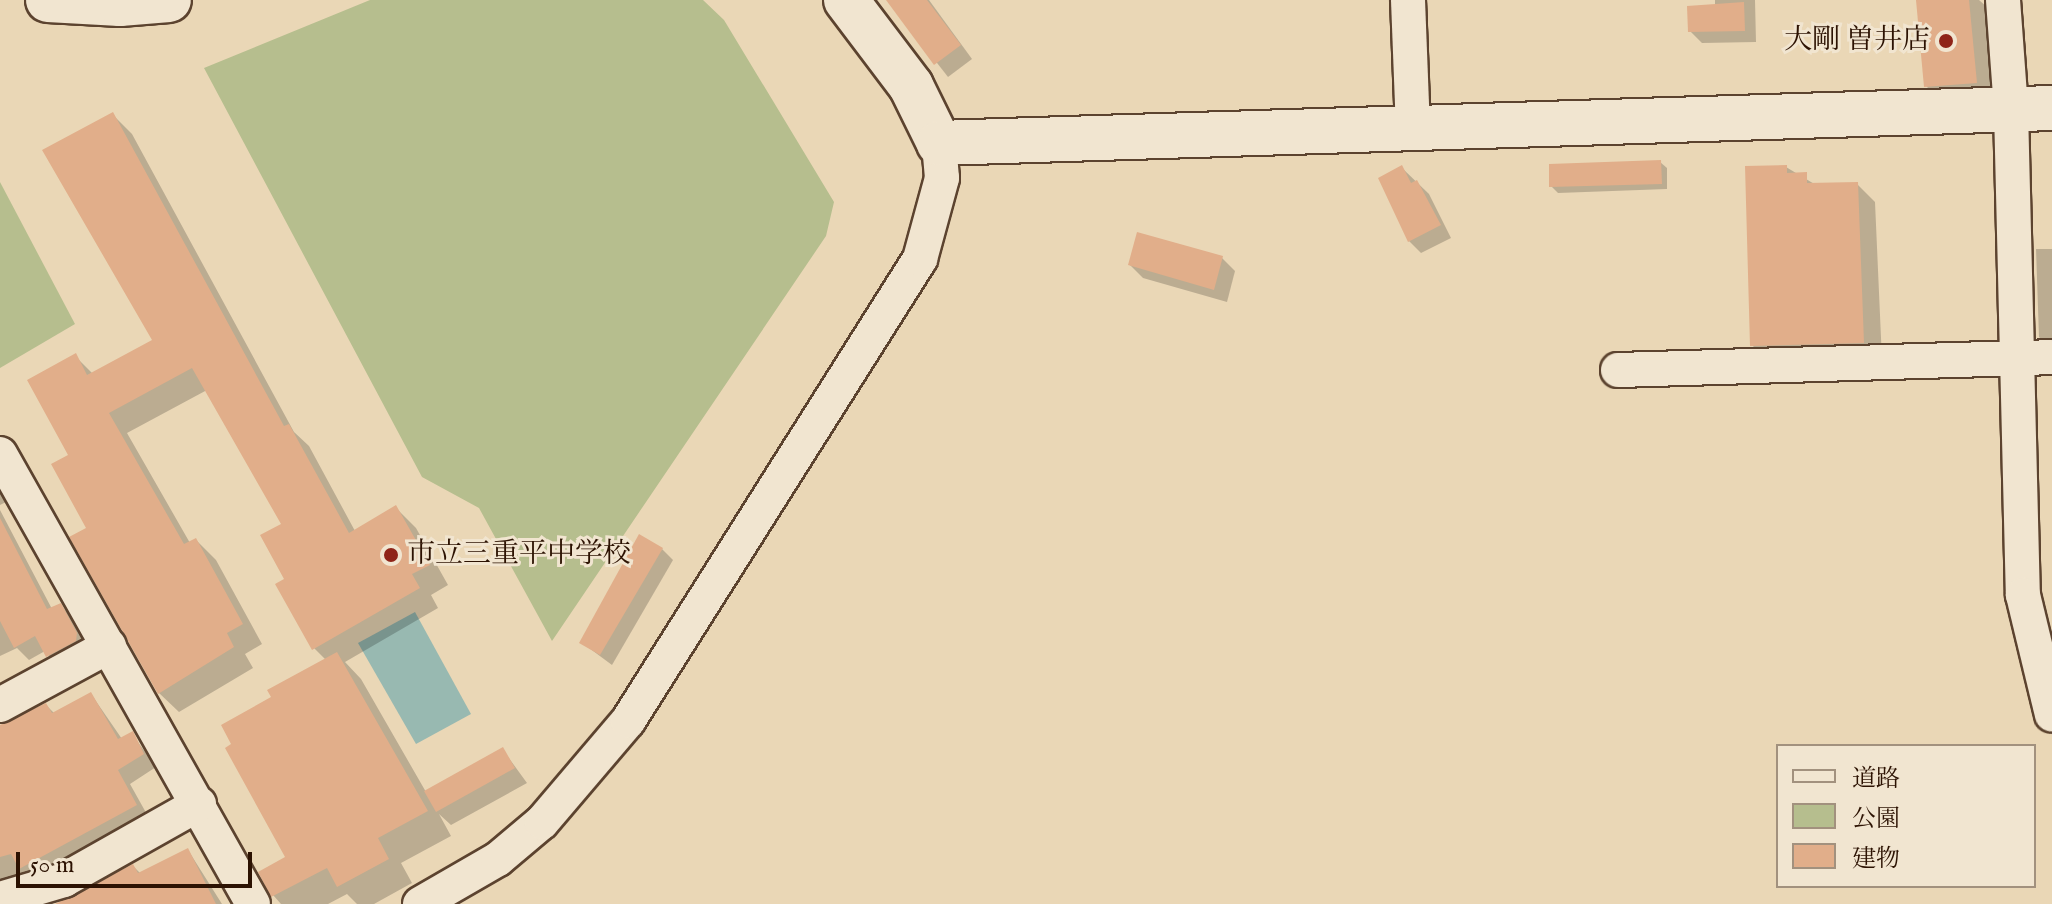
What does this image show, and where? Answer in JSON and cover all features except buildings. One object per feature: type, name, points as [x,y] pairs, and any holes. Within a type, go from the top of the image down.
[{"type":"street","points":[[48,0],[169,0]]},
{"type":"street","points":[[420,904],[498,859],[542,822],[628,721],[920,259],[942,178],[939,143],[911,86],[846,0]]},
{"type":"street","points":[[1408,0],[1413,130]]},
{"type":"street","points":[[2003,0],[2032,109],[2015,358],[2039,618],[2052,715]]},
{"type":"street","points":[[939,143],[2032,109]]},
{"type":"street","points":[[1618,370],[2052,357]]},
{"type":"street","points":[[0,454],[253,904]]},
{"type":"street","points":[[0,705],[109,646]]},
{"type":"street","points":[[0,899],[64,880],[199,804]]},
{"type":"green space","points":[[370,0],[703,0],[724,20],[834,202],[826,236],[552,641],[479,508],[422,477],[204,68]]},
{"type":"green space","points":[[0,182],[75,324],[0,368]]},
{"type":"water","points":[[415,612],[471,714],[416,744],[358,643]]},
{"type":"place","name":"大剛 曽井店","points":[[1946,41]]},
{"type":"place","name":"市立三重平中学校","points":[[391,555]]}]
